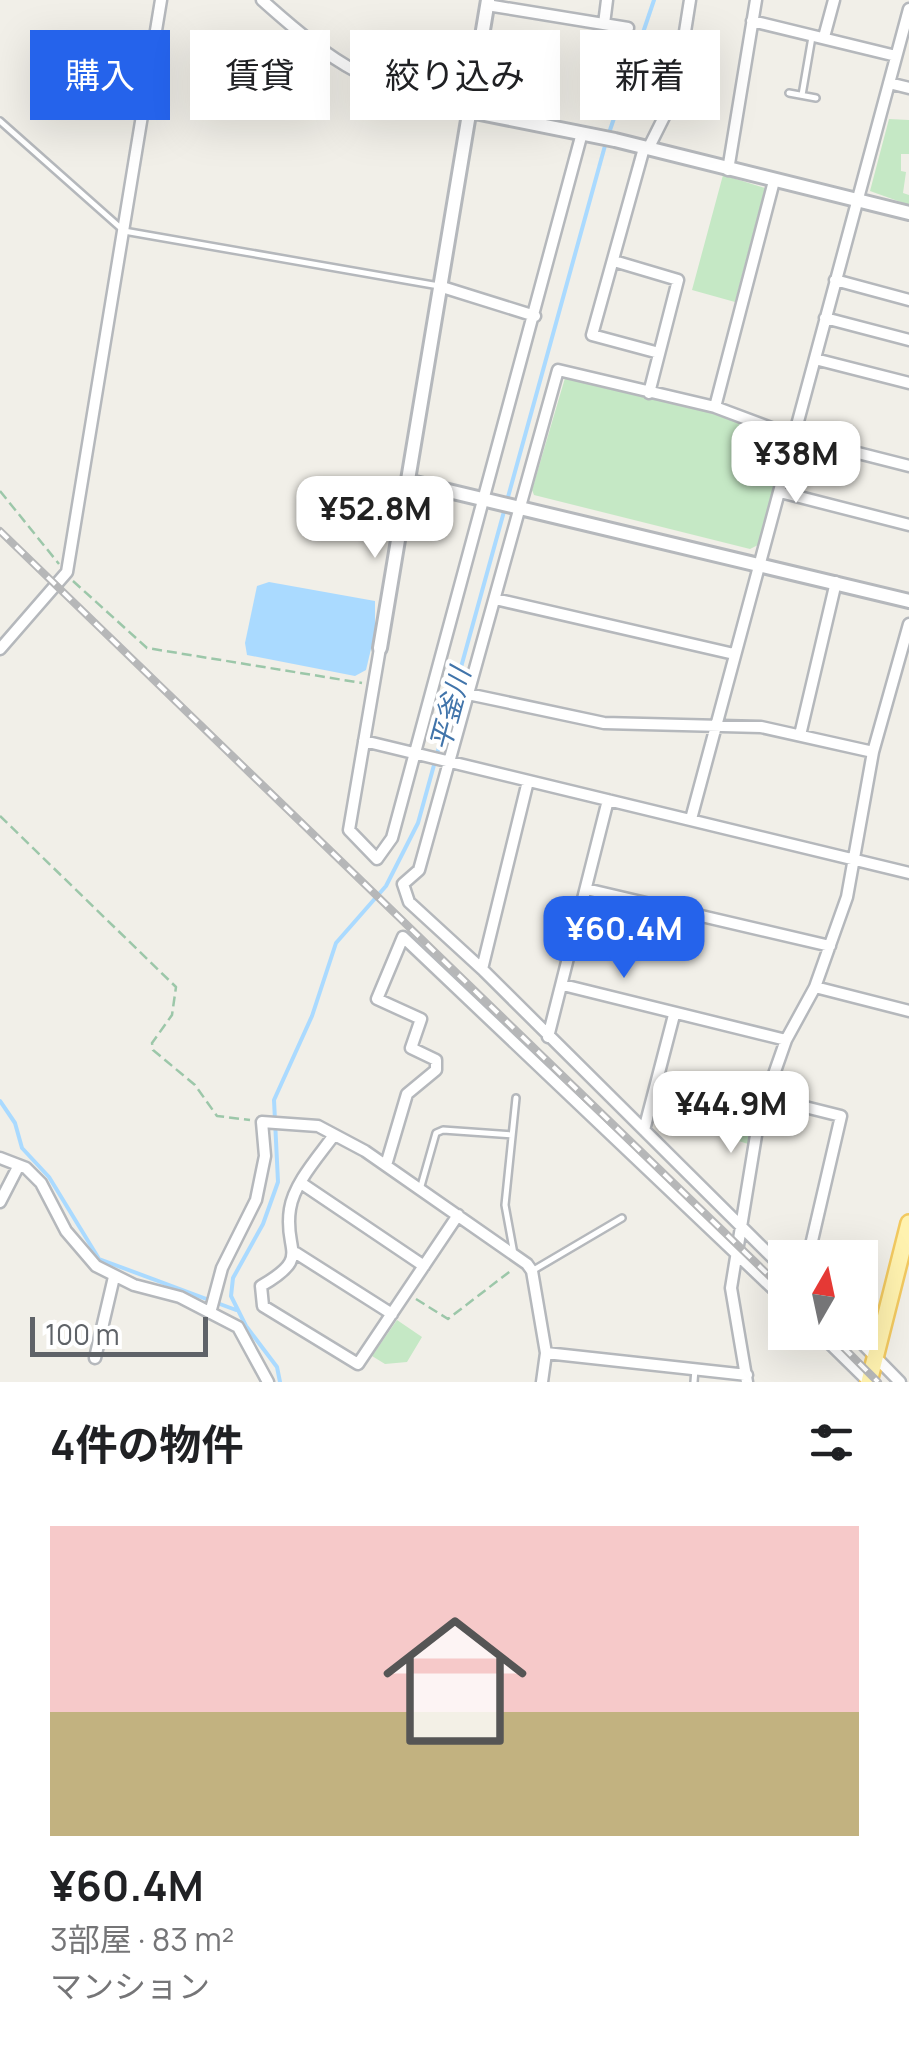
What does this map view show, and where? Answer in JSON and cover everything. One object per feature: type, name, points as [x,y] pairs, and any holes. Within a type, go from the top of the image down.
[{"type":"main road","points":[[869,1382],[909,1224]]},
{"type":"street","points":[[0,649],[66,575],[162,0]]},
{"type":"street","points":[[262,0],[316,47],[350,69]]},
{"type":"street","points":[[604,24],[607,0]]},
{"type":"street","points":[[659,353],[592,334],[646,148],[675,95],[690,0]]},
{"type":"street","points":[[728,170],[756,0]]},
{"type":"street","points":[[819,36],[834,0]]},
{"type":"street","points":[[483,30],[488,2],[628,28]]},
{"type":"street","points":[[691,820],[908,17]]},
{"type":"street","points":[[752,20],[896,56]]},
{"type":"street","points":[[889,83],[909,88]]},
{"type":"street","points":[[468,120],[439,286],[411,482],[349,830],[352,838],[378,859],[390,844],[416,755],[588,134]]},
{"type":"street","points":[[516,120],[615,140],[909,213]]},
{"type":"street","points":[[714,407],[774,181]]},
{"type":"street","points":[[614,261],[678,280],[649,393]]},
{"type":"street","points":[[835,280],[909,300]]},
{"type":"street","points":[[439,286],[535,316]]},
{"type":"street","points":[[825,318],[909,340]]},
{"type":"street","points":[[815,359],[909,382]]},
{"type":"street","points":[[768,1253],[482,969],[409,902],[403,884],[420,870],[558,370],[714,407],[795,437],[909,466]]},
{"type":"street","points":[[411,482],[909,601]]},
{"type":"street","points":[[780,492],[909,524]]},
{"type":"street","points":[[800,735],[836,582]]},
{"type":"street","points":[[495,599],[734,654]]},
{"type":"street","points":[[546,1354],[694,1376],[747,1378],[731,1288],[738,1224],[765,1097],[786,1040],[815,987],[830,946],[854,858],[874,752],[909,624]]},
{"type":"street","points":[[468,694],[604,724],[761,727],[874,752]]},
{"type":"street","points":[[364,741],[909,873]]},
{"type":"street","points":[[482,969],[528,781]]},
{"type":"street","points":[[548,1037],[608,800]]},
{"type":"street","points":[[586,889],[830,946]]},
{"type":"street","points":[[386,1165],[407,1094],[436,1070],[436,1060],[411,1048],[421,1019],[377,999],[403,936],[768,1284]]},
{"type":"street","points":[[564,985],[786,1040]]},
{"type":"street","points":[[815,987],[909,1011]]},
{"type":"street","points":[[644,1130],[674,1015]]},
{"type":"street","points":[[765,1097],[841,1116],[812,1240]]},
{"type":"street","points":[[210,1313],[222,1268],[256,1200],[265,1156],[264,1122],[318,1126],[386,1165],[530,1268],[538,1328],[546,1354],[542,1382]]},
{"type":"street","points":[[334,1135],[302,1182],[289,1211],[296,1252],[286,1271],[261,1286],[263,1306],[358,1364],[458,1215]]},
{"type":"street","points":[[0,1158],[41,1184],[77,1248],[114,1277],[169,1292],[238,1326],[268,1382]]},
{"type":"street","points":[[0,1202],[18,1167]]},
{"type":"street","points":[[302,1182],[424,1266]]},
{"type":"street","points":[[296,1252],[392,1314]]},
{"type":"street","points":[[95,1358],[114,1277]]},
{"type":"street","points":[[836,1350],[869,1382]]},
{"type":"street","points":[[871,1350],[900,1382]]},
{"type":"lane","points":[[802,96],[819,36]]},
{"type":"lane","points":[[789,94],[816,98]]},
{"type":"lane","points":[[0,121],[124,231],[439,286]]},
{"type":"lane","points":[[514,1255],[505,1206],[516,1098]]},
{"type":"lane","points":[[420,1189],[436,1133],[442,1130],[512,1135]]},
{"type":"lane","points":[[530,1268],[622,1218]]},
{"type":"path","points":[[0,491],[66,575],[147,648],[374,685]]},
{"type":"path","points":[[0,816],[176,988],[172,1015],[152,1044],[153,1050],[195,1085],[217,1116],[264,1122]]},
{"type":"path","points":[[406,1292],[448,1319],[505,1271],[530,1268]]},
{"type":"green space","points":[[889,119],[909,120],[909,154],[901,154],[901,171],[906,172],[903,193],[909,195],[909,205],[870,191]]},
{"type":"green space","points":[[723,175],[765,188],[735,302],[692,290]]},
{"type":"green space","points":[[565,378],[711,413],[782,437],[786,444],[760,544],[750,549],[534,495],[532,490]]},
{"type":"green space","points":[[702,1073],[722,1077],[753,1098],[748,1144],[688,1124]]},
{"type":"green space","points":[[397,1320],[422,1337],[407,1362],[385,1364],[372,1356]]},
{"type":"water","points":[[269,582],[375,601],[375,632],[366,670],[355,676],[247,655],[245,643],[257,586]]},
{"type":"waterway","name":"平釜川","points":[[609,133],[654,0]]},
{"type":"waterway","name":"平釜川","points":[[280,1382],[277,1367],[246,1326],[231,1296],[233,1278],[263,1224],[278,1182],[274,1100],[312,1016],[336,943],[386,886],[418,823],[606,142]]},
{"type":"waterway","points":[[0,1101],[15,1123],[22,1148],[49,1177],[99,1259],[236,1310]]},
{"type":"railway","points":[[0,531],[768,1275]]},
{"type":"railway","points":[[846,1350],[878,1382]]}]
